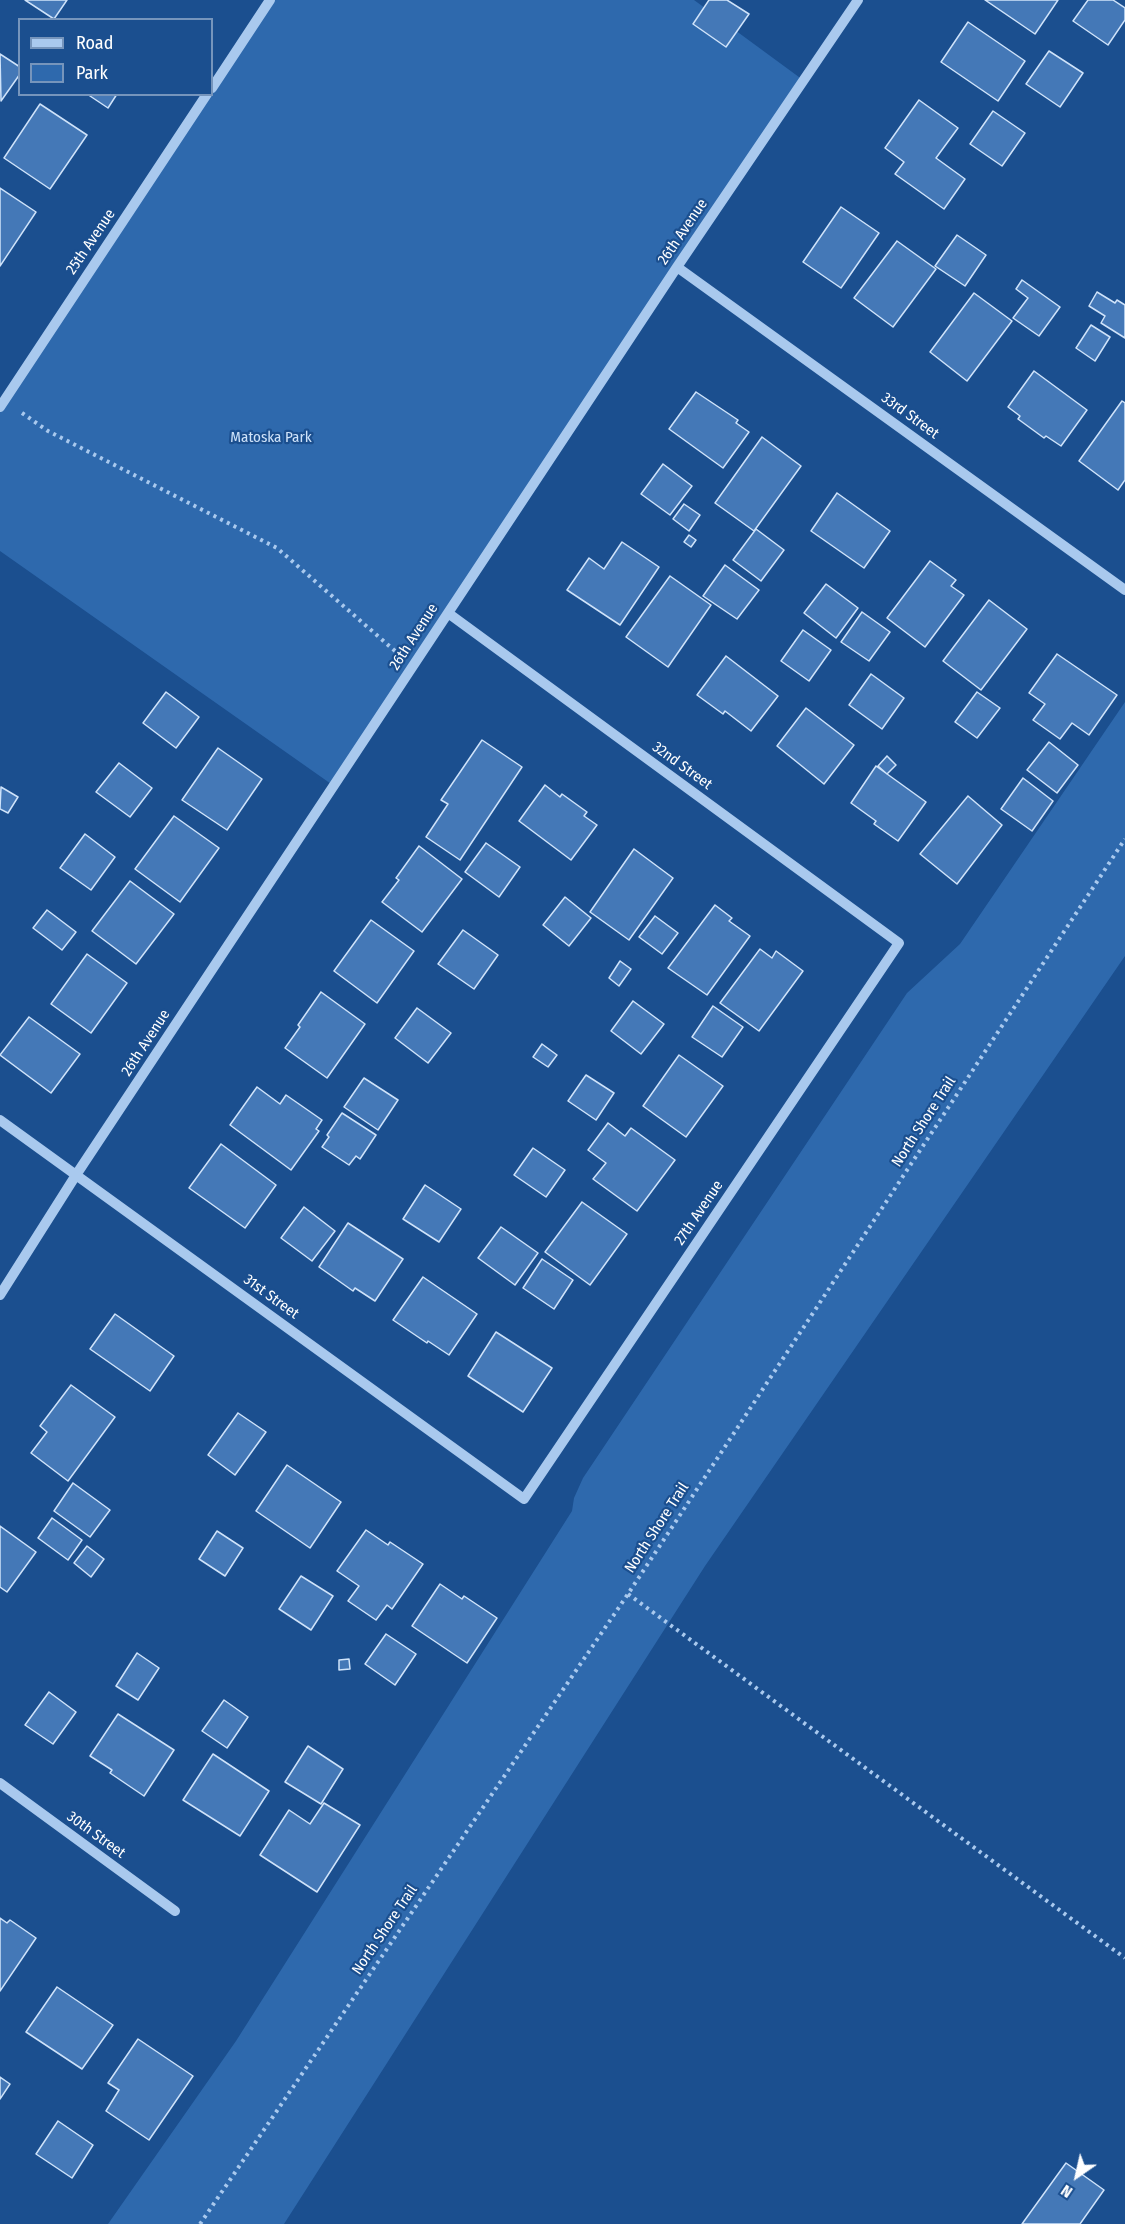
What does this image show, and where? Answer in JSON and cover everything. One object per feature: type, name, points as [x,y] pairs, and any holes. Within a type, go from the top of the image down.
[{"type":"street","points":[[213,86],[270,0]]},
{"type":"street","name":"26th Avenue","points":[[0,1295],[76,1175],[677,267],[858,0]]},
{"type":"street","name":"25th Avenue","points":[[2,404],[206,96]]},
{"type":"street","name":"33rd Street","points":[[677,267],[1125,590]]},
{"type":"street","name":"32nd Street","points":[[448,613],[898,944]]},
{"type":"street","name":"27th Avenue","points":[[524,1499],[898,944]]},
{"type":"street","name":"31st Street","points":[[0,1120],[524,1499]]},
{"type":"street","name":"30th Street","points":[[0,1783],[175,1911]]},
{"type":"path","points":[[2,404],[48,431],[277,548],[413,666]]},
{"type":"path","name":"North Shore Trail","points":[[200,2224],[628,1594],[1125,839]]},
{"type":"path","points":[[628,1594],[1125,1958]]},
{"type":"green space","name":"Matoska Park","points":[[270,0],[694,0],[803,80],[334,786],[0,551],[0,407],[206,96],[213,96],[213,86]]},
{"type":"green space","points":[[1125,702],[1125,956],[705,1566],[284,2224],[108,2224],[236,2041],[572,1511],[574,1498],[583,1478],[907,993],[960,944]]},
{"type":"building","points":[[25,0],[67,0],[52,18]]},
{"type":"building","points":[[709,0],[727,0],[749,14],[726,47],[693,24]]},
{"type":"building","points":[[985,0],[1058,0],[1035,34]]},
{"type":"building","points":[[1088,0],[1113,0],[1125,8],[1125,20],[1108,45],[1073,21]]},
{"type":"building","points":[[968,22],[1025,61],[998,101],[941,62]]},
{"type":"building","points":[[1049,51],[1083,73],[1060,107],[1026,84]]},
{"type":"building","points":[[0,54],[18,66],[18,77],[1,101]]},
{"type":"building","points":[[90,96],[116,96],[108,108]]},
{"type":"building","points":[[919,100],[958,128],[936,158],[965,179],[944,209],[895,174],[904,162],[885,148]]},
{"type":"building","points":[[40,104],[87,135],[50,189],[4,158]]},
{"type":"building","points":[[993,111],[1025,133],[1002,166],[970,144]]},
{"type":"building","points":[[0,188],[36,212],[0,266]]},
{"type":"building","points":[[841,207],[879,233],[841,288],[803,262]]},
{"type":"building","points":[[957,235],[986,255],[965,286],[935,266]]},
{"type":"building","points":[[897,241],[936,269],[893,327],[854,298]]},
{"type":"building","points":[[1022,280],[1060,307],[1039,336],[1013,318],[1028,298],[1016,289]]},
{"type":"building","points":[[1097,292],[1115,303],[1117,300],[1125,305],[1125,338],[1101,323],[1105,316],[1089,306]]},
{"type":"building","points":[[974,293],[1012,321],[967,381],[930,352]]},
{"type":"building","points":[[1091,325],[1110,337],[1095,361],[1076,348]]},
{"type":"building","points":[[1034,371],[1087,410],[1061,446],[1046,436],[1044,438],[1018,419],[1020,416],[1008,407]]},
{"type":"building","points":[[696,392],[738,420],[736,423],[749,432],[723,468],[669,429]]},
{"type":"building","points":[[1122,401],[1125,403],[1125,480],[1118,490],[1079,461]]},
{"type":"building","points":[[762,437],[801,466],[754,531],[715,503]]},
{"type":"building","points":[[663,464],[692,486],[670,515],[641,494]]},
{"type":"building","points":[[837,493],[890,531],[864,568],[811,531]]},
{"type":"building","points":[[684,504],[700,515],[689,531],[673,519]]},
{"type":"building","points":[[756,529],[784,550],[761,581],[733,560]]},
{"type":"building","points":[[689,535],[696,540],[691,547],[684,542]]},
{"type":"building","points":[[622,542],[659,567],[620,625],[567,590],[589,558],[604,569]]},
{"type":"building","points":[[930,561],[956,580],[951,586],[964,595],[925,647],[887,618]]},
{"type":"building","points":[[725,565],[759,590],[737,619],[703,596]]},
{"type":"building","points":[[670,576],[711,605],[668,667],[626,637]]},
{"type":"building","points":[[826,584],[858,608],[836,638],[804,613]]},
{"type":"building","points":[[989,600],[1027,629],[981,690],[943,661]]},
{"type":"building","points":[[862,612],[890,632],[869,661],[841,642]]},
{"type":"building","points":[[803,630],[831,650],[809,681],[781,661]]},
{"type":"building","points":[[1057,654],[1117,695],[1089,735],[1072,723],[1060,739],[1033,720],[1045,704],[1029,693]]},
{"type":"building","points":[[726,656],[778,696],[751,731],[725,711],[723,714],[697,695]]},
{"type":"building","points":[[871,674],[904,698],[882,729],[849,705]]},
{"type":"building","points":[[166,692],[199,717],[176,748],[143,723]]},
{"type":"building","points":[[977,692],[1000,708],[977,738],[955,722]]},
{"type":"building","points":[[806,708],[854,745],[824,784],[777,746]]},
{"type":"building","points":[[482,740],[522,767],[460,860],[426,837],[448,804],[441,800]]},
{"type":"building","points":[[1049,742],[1078,765],[1057,793],[1027,770]]},
{"type":"building","points":[[218,748],[262,779],[227,830],[182,800]]},
{"type":"building","points":[[887,756],[896,765],[887,774],[878,766]]},
{"type":"building","points":[[119,763],[152,788],[130,817],[96,792]]},
{"type":"building","points":[[876,766],[926,802],[898,841],[874,824],[876,821],[851,803]]},
{"type":"building","points":[[1023,778],[1053,801],[1032,831],[1001,809]]},
{"type":"building","points":[[545,785],[560,797],[562,794],[587,812],[584,816],[597,825],[571,860],[519,821]]},
{"type":"building","points":[[1,787],[18,797],[8,813],[0,809]]},
{"type":"building","points":[[968,796],[1002,825],[957,884],[920,854]]},
{"type":"building","points":[[174,816],[219,848],[180,902],[135,869]]},
{"type":"building","points":[[85,834],[115,857],[91,890],[60,868]]},
{"type":"building","points":[[486,843],[520,867],[499,897],[465,872]]},
{"type":"building","points":[[419,846],[462,879],[422,932],[382,902],[399,880],[396,878]]},
{"type":"building","points":[[634,849],[673,878],[629,940],[590,912]]},
{"type":"building","points":[[130,881],[174,914],[136,964],[92,931]]},
{"type":"building","points":[[565,897],[591,918],[569,946],[543,925]]},
{"type":"building","points":[[715,905],[732,918],[729,921],[750,936],[707,995],[668,968]]},
{"type":"building","points":[[47,910],[76,932],[62,950],[33,928]]},
{"type":"building","points":[[655,916],[678,933],[662,954],[639,937]]},
{"type":"building","points":[[371,920],[414,951],[377,1003],[334,971]]},
{"type":"building","points":[[463,930],[498,955],[474,989],[438,964]]},
{"type":"building","points":[[760,949],[772,958],[776,951],[803,971],[759,1031],[720,1003]]},
{"type":"building","points":[[87,954],[127,983],[91,1033],[51,1004]]},
{"type":"building","points":[[620,961],[631,969],[619,986],[609,978]]},
{"type":"building","points":[[321,992],[365,1024],[327,1078],[285,1048]]},
{"type":"building","points":[[633,1001],[664,1024],[641,1054],[611,1031]]},
{"type":"building","points":[[713,1006],[743,1027],[722,1057],[692,1037]]},
{"type":"building","points":[[417,1008],[451,1033],[428,1063],[395,1038]]},
{"type":"building","points":[[29,1017],[80,1054],[51,1093],[0,1055]]},
{"type":"building","points":[[542,1044],[557,1055],[548,1067],[533,1057]]},
{"type":"building","points":[[679,1055],[723,1086],[686,1137],[643,1106]]},
{"type":"building","points":[[586,1075],[614,1093],[596,1120],[568,1101]]},
{"type":"building","points":[[364,1078],[398,1100],[378,1130],[344,1107]]},
{"type":"building","points":[[257,1087],[280,1104],[286,1095],[322,1120],[316,1129],[319,1131],[291,1170],[230,1125]]},
{"type":"building","points":[[342,1113],[376,1135],[360,1159],[356,1156],[349,1165],[322,1147]]},
{"type":"building","points":[[608,1123],[625,1136],[631,1128],[675,1160],[637,1211],[593,1179],[606,1163],[588,1150]]},
{"type":"building","points":[[221,1144],[276,1185],[245,1228],[189,1188]]},
{"type":"building","points":[[533,1148],[565,1170],[546,1197],[514,1175]]},
{"type":"building","points":[[425,1185],[461,1209],[439,1242],[403,1219]]},
{"type":"building","points":[[582,1202],[627,1234],[590,1285],[545,1252]]},
{"type":"building","points":[[304,1207],[335,1231],[312,1261],[281,1238]]},
{"type":"building","points":[[348,1223],[403,1259],[375,1301],[355,1288],[353,1291],[319,1267]]},
{"type":"building","points":[[501,1227],[538,1253],[515,1285],[478,1258]]},
{"type":"building","points":[[542,1259],[573,1280],[554,1309],[523,1288]]},
{"type":"building","points":[[423,1277],[477,1314],[449,1355],[393,1320]]},
{"type":"building","points":[[115,1314],[174,1356],[150,1391],[90,1349]]},
{"type":"building","points":[[496,1332],[552,1368],[523,1412],[468,1376]]},
{"type":"building","points":[[71,1385],[115,1417],[68,1481],[31,1453],[47,1432],[40,1426]]},
{"type":"building","points":[[238,1413],[266,1432],[235,1475],[208,1455]]},
{"type":"building","points":[[287,1465],[341,1502],[310,1548],[256,1511]]},
{"type":"building","points":[[73,1483],[110,1510],[90,1537],[54,1511]]},
{"type":"building","points":[[52,1518],[82,1540],[68,1560],[38,1538]]},
{"type":"building","points":[[0,1526],[36,1552],[7,1592],[0,1587]]},
{"type":"building","points":[[366,1530],[388,1545],[390,1542],[423,1564],[392,1609],[387,1605],[376,1620],[348,1601],[359,1586],[337,1571]]},
{"type":"building","points":[[217,1531],[243,1548],[225,1576],[199,1559]]},
{"type":"building","points":[[87,1546],[104,1559],[91,1577],[74,1563]]},
{"type":"building","points":[[301,1576],[333,1596],[311,1630],[279,1609]]},
{"type":"building","points":[[440,1584],[462,1599],[464,1596],[497,1618],[467,1663],[412,1626]]},
{"type":"building","points":[[386,1634],[416,1654],[395,1685],[365,1664]]},
{"type":"building","points":[[137,1653],[159,1668],[138,1700],[116,1686]]},
{"type":"building","points":[[349,1659],[350,1669],[339,1670],[339,1660]]},
{"type":"building","points":[[49,1692],[76,1712],[53,1744],[25,1725]]},
{"type":"building","points":[[224,1700],[248,1717],[227,1748],[202,1731]]},
{"type":"building","points":[[118,1714],[174,1750],[144,1796],[110,1773],[112,1770],[90,1756]]},
{"type":"building","points":[[308,1746],[343,1769],[321,1804],[285,1782]]},
{"type":"building","points":[[213,1754],[269,1791],[240,1836],[183,1800]]},
{"type":"building","points":[[324,1803],[360,1825],[317,1892],[260,1855],[289,1810],[310,1824]]},
{"type":"building","points":[[0,1918],[7,1923],[10,1920],[36,1938],[0,1991]]},
{"type":"building","points":[[57,1987],[113,2025],[82,2069],[26,2032]]},
{"type":"building","points":[[138,2039],[193,2076],[149,2140],[106,2111],[119,2090],[108,2083]]},
{"type":"building","points":[[0,2077],[10,2084],[0,2099]]},
{"type":"building","points":[[58,2121],[93,2145],[72,2178],[36,2154]]},
{"type":"building","points":[[1066,2163],[1104,2190],[1080,2224],[1022,2224]]}]
